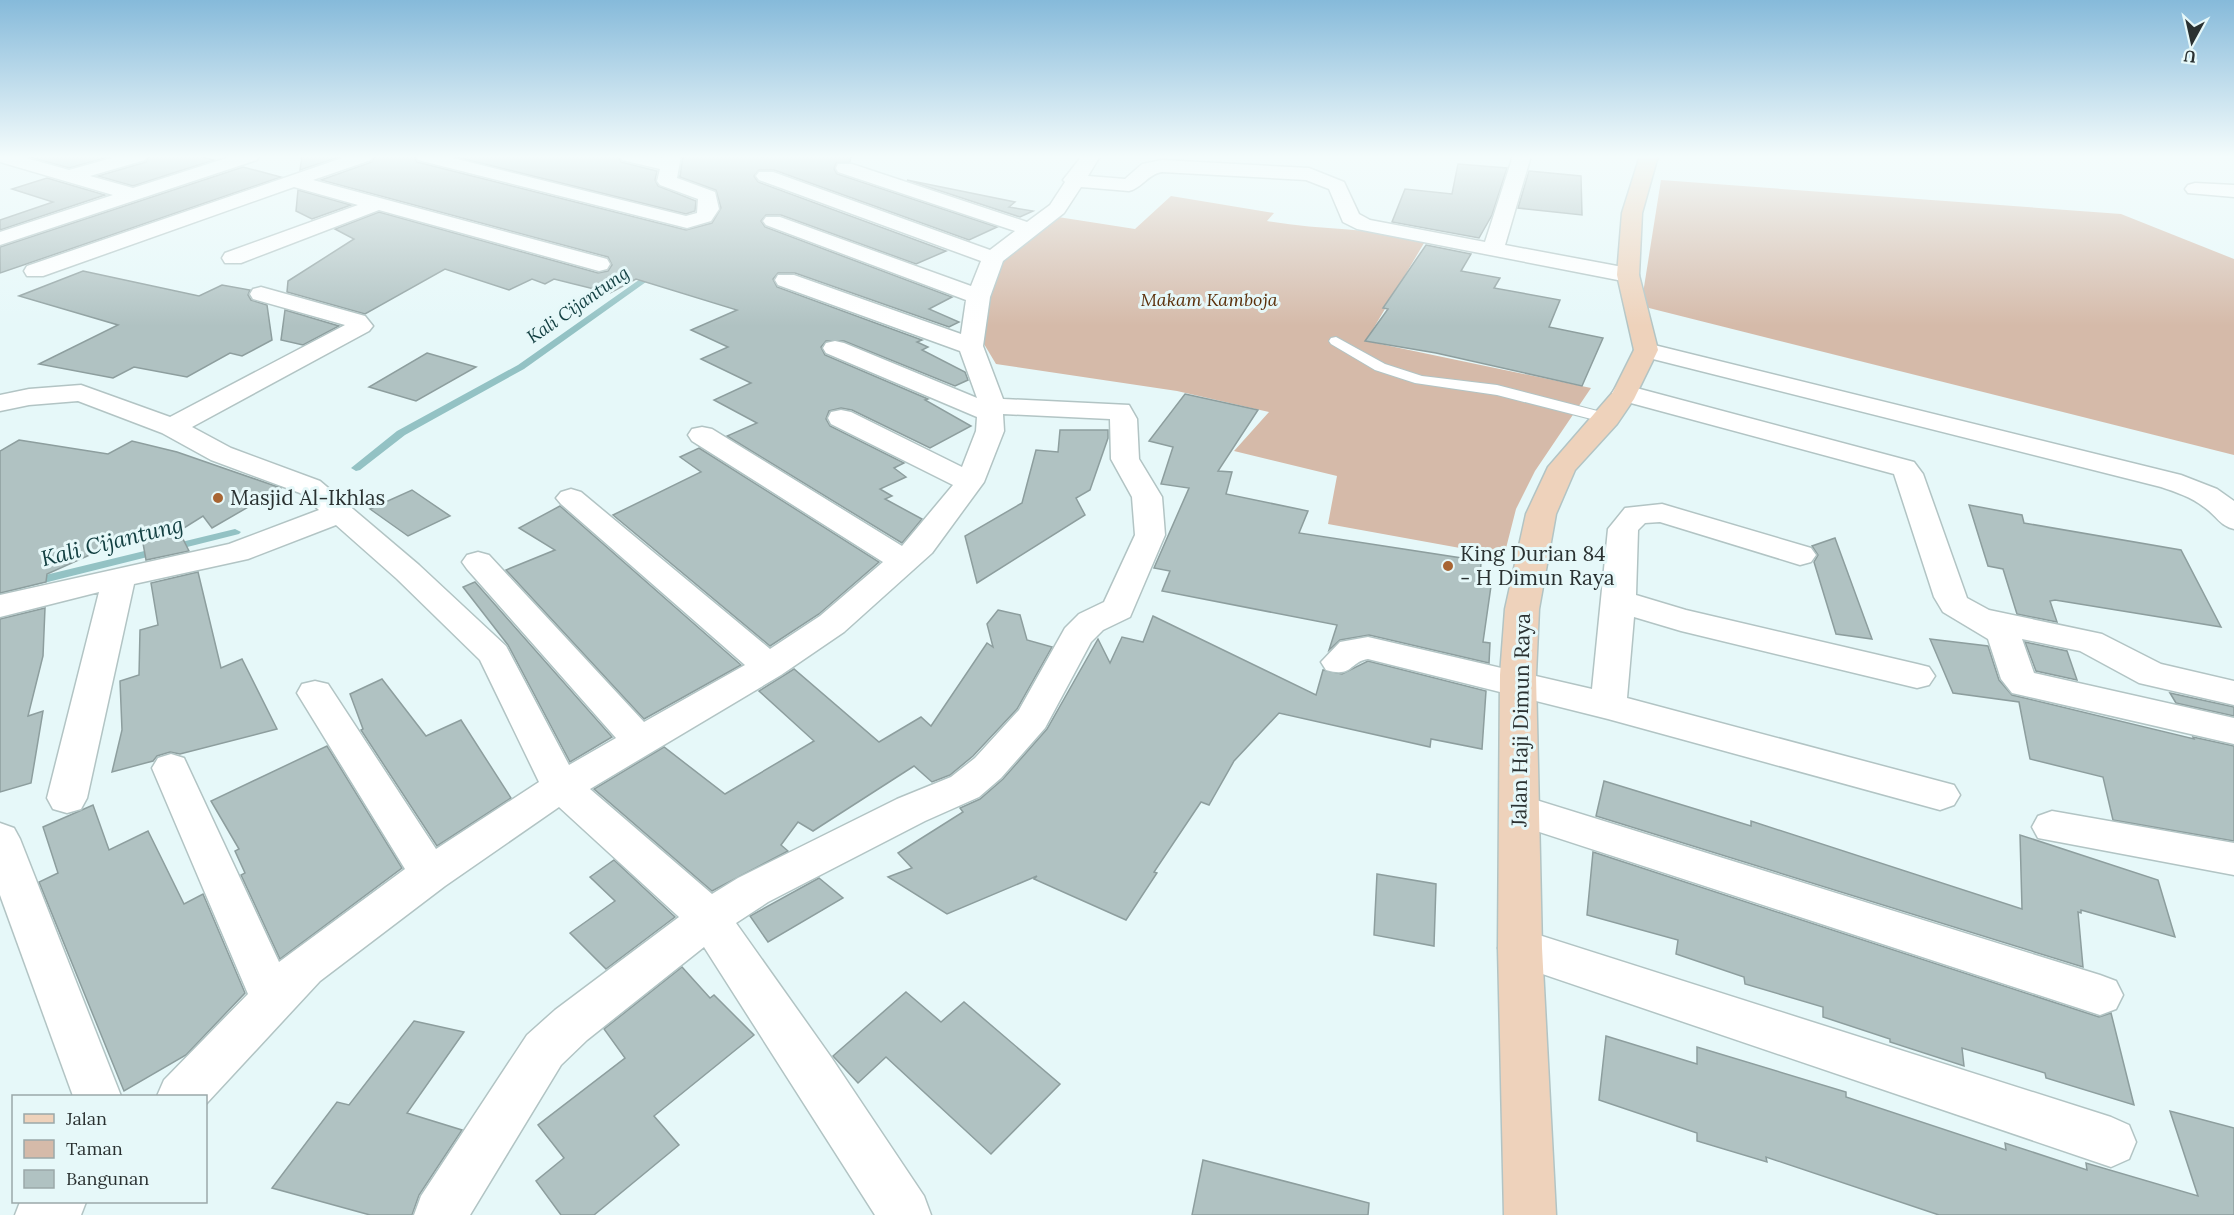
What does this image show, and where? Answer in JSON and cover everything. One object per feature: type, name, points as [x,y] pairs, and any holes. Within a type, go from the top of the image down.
[{"type":"street","points":[[2,237],[77,213]]},
{"type":"street","points":[[35,271],[203,213]]},
{"type":"street","points":[[233,258],[355,213]]},
{"type":"street","points":[[416,213],[599,264]]},
{"type":"street","points":[[650,213],[687,222],[704,217],[707,213]]},
{"type":"street","points":[[868,213],[993,258]]},
{"type":"street","points":[[979,213],[1031,230]]},
{"type":"street","points":[[182,1095],[304,967],[430,874],[561,786],[769,667],[832,624],[921,546],[970,482],[990,431],[990,396],[971,346],[978,297],[993,258],[1052,213]]},
{"type":"street","points":[[1348,213],[1350,218],[1384,231],[1494,248],[1628,275]]},
{"type":"street","points":[[1494,248],[1505,213]]},
{"type":"street","points":[[1632,213],[1628,275],[1646,350],[2171,481],[2216,500],[2225,506],[2234,520]]},
{"type":"street","points":[[772,221],[978,297]]},
{"type":"street","points":[[786,280],[971,346]]},
{"type":"street","points":[[172,426],[361,326],[357,321],[261,294]]},
{"type":"street","points":[[440,1215],[544,1050],[571,1025],[709,918],[753,890],[851,840],[965,787],[988,768],[1032,719],[1077,636],[1091,622],[1118,609],[1150,535],[1147,497],[1125,459],[1124,419],[1120,411],[990,410],[835,348]]},
{"type":"street","name":"Jalan Haji Dimun Raya","points":[[1530,1215],[1520,948],[1518,685],[1522,609],[1541,514],[1562,467],[1616,406],[1646,350]]},
{"type":"street","points":[[0,403],[29,397],[81,393],[172,426],[221,454],[327,502],[408,572],[494,654],[561,786],[709,918],[814,1073],[905,1215]]},
{"type":"street","points":[[1616,406],[1904,468],[1909,474],[1950,597],[1955,605],[2003,633],[2019,679],[2025,684],[2234,731]]},
{"type":"street","points":[[841,418],[970,482]]},
{"type":"street","points":[[702,435],[903,561]]},
{"type":"street","points":[[571,498],[769,667]]},
{"type":"street","points":[[0,606],[237,552],[327,502]]},
{"type":"street","points":[[1608,706],[1619,601],[1623,529],[1636,514],[1662,513],[1800,555]]},
{"type":"street","points":[[478,562],[640,741]]},
{"type":"street","points":[[67,798],[119,578]]},
{"type":"street","points":[[1619,601],[1681,620],[1917,676]]},
{"type":"street","points":[[1983,620],[2090,642],[2151,674],[2234,693]]},
{"type":"street","points":[[1338,662],[1352,650],[1368,648],[1608,706],[1940,795]]},
{"type":"street","points":[[315,693],[430,874]]},
{"type":"street","points":[[171,768],[273,998]]},
{"type":"street","points":[[1520,810],[2100,995]]},
{"type":"street","points":[[2052,827],[2234,859]]},
{"type":"street","points":[[0,839],[97,1095]]},
{"type":"street","points":[[1520,948],[2111,1142]]},
{"type":"street","points":[[41,1215],[59,1203]]},
{"type":"lane","points":[[1336,341],[1380,367],[1420,380],[1616,406]]},
{"type":"green space","name":"Makam Kamboja","points":[[1153,213],[1272,213],[1274,213],[1267,221],[1427,238],[1366,341],[1591,388],[1535,471],[1516,509],[1504,556],[1328,524],[1337,476],[1234,451],[1269,412],[1177,391],[996,364],[981,339],[983,317],[1003,257],[1058,217],[1135,229]]},
{"type":"green space","points":[[1656,213],[2121,214],[2234,259],[2234,455],[1641,306]]},
{"type":"building","points":[[21,213],[52,213],[0,230],[0,220]]},
{"type":"building","points":[[104,213],[177,213],[0,273],[0,247]]},
{"type":"building","points":[[299,213],[330,213],[312,219]]},
{"type":"building","points":[[377,213],[598,273],[608,271],[612,265],[608,257],[443,213],[618,213],[686,230],[712,223],[718,213],[842,213],[946,251],[916,264],[781,215],[766,215],[761,221],[765,227],[952,297],[929,309],[959,322],[949,327],[795,273],[778,273],[773,279],[777,287],[922,340],[917,342],[928,347],[922,350],[965,372],[968,380],[955,386],[844,341],[826,341],[821,347],[825,355],[928,399],[925,400],[971,426],[930,448],[852,410],[841,408],[829,411],[826,419],[830,426],[904,463],[894,468],[906,477],[880,489],[892,496],[885,499],[922,519],[902,543],[727,436],[757,423],[714,400],[751,383],[701,359],[728,347],[691,330],[737,310],[636,279],[610,293],[554,279],[545,284],[532,279],[509,290],[445,269],[365,314],[287,292],[288,281],[354,239],[335,229]]},
{"type":"building","points":[[893,213],[954,213],[997,227],[969,240]]},
{"type":"building","points":[[1007,213],[1029,213],[1020,217]]},
{"type":"building","points":[[1396,213],[1493,213],[1479,238],[1392,222]]},
{"type":"building","points":[[1561,213],[1582,213],[1582,215]]},
{"type":"building","points":[[1426,245],[1471,254],[1461,271],[1500,278],[1494,288],[1560,300],[1549,327],[1603,338],[1582,386],[1436,353],[1365,341],[1388,309],[1383,308]]},
{"type":"building","points":[[83,271],[199,296],[222,285],[250,290],[248,295],[251,300],[267,305],[272,340],[242,356],[230,353],[187,377],[134,367],[113,378],[39,364],[118,325],[19,296]]},
{"type":"building","points":[[285,310],[339,326],[303,345],[281,340]]},
{"type":"building","points":[[427,353],[476,367],[416,401],[369,387]]},
{"type":"building","points":[[1185,394],[1258,410],[1218,471],[1232,472],[1226,494],[1308,511],[1299,533],[1481,561],[1480,584],[1491,586],[1483,642],[1490,643],[1489,663],[1369,635],[1340,640],[1329,650],[1337,625],[1162,591],[1170,571],[1154,568],[1189,488],[1161,484],[1173,447],[1149,441]]},
{"type":"building","points":[[1060,430],[1108,430],[1108,438],[1090,490],[1076,498],[1085,515],[977,583],[965,536],[1022,503],[1036,450],[1058,452]]},
{"type":"building","points":[[19,440],[108,454],[132,441],[177,452],[281,488],[212,528],[203,516],[179,531],[189,551],[146,560],[141,532],[47,574],[46,582],[0,593],[0,451]]},
{"type":"building","points":[[699,448],[879,562],[819,614],[770,646],[613,515],[701,472],[680,457]]},
{"type":"building","points":[[412,490],[450,516],[408,536],[370,509]]},
{"type":"building","points":[[1969,505],[2022,515],[2024,523],[2181,550],[2221,627],[2055,600],[2050,601],[2057,622],[2017,614],[2003,569],[1988,566]]},
{"type":"building","points":[[560,506],[741,665],[644,719],[506,570],[555,550],[519,528]]},
{"type":"building","points":[[1835,538],[1872,639],[1836,634],[1814,562],[1818,555],[1812,546]]},
{"type":"building","points":[[198,572],[221,668],[242,659],[277,729],[180,754],[170,752],[157,756],[153,761],[112,772],[122,730],[120,681],[139,675],[140,630],[158,625],[151,583]]},
{"type":"building","points":[[475,582],[612,737],[570,762],[508,645],[463,587]]},
{"type":"building","points":[[45,608],[43,656],[28,716],[43,711],[31,783],[0,792],[0,619]]},
{"type":"building","points":[[998,610],[1020,615],[1027,640],[1052,647],[1017,709],[973,756],[950,775],[932,782],[914,766],[813,831],[798,822],[781,845],[788,851],[712,891],[594,789],[664,747],[725,794],[814,741],[759,691],[794,669],[879,742],[921,717],[931,726],[987,643],[993,647],[987,624]]},
{"type":"building","points":[[1153,616],[1316,695],[1323,670],[1342,674],[1368,661],[1486,691],[1482,749],[1431,739],[1430,747],[1279,713],[1234,761],[1209,805],[1201,802],[1154,872],[1157,873],[1126,920],[1034,879],[1037,876],[947,914],[888,877],[912,868],[898,853],[963,812],[960,808],[980,799],[1003,779],[1047,729],[1098,639],[1110,663],[1122,637],[1143,642]]},
{"type":"building","points":[[1930,639],[1988,646],[1999,680],[2012,695],[2194,739],[2193,737],[2234,746],[2234,841],[2113,820],[2103,777],[2030,759],[2019,702],[1953,693]]},
{"type":"building","points":[[2025,642],[2067,651],[2077,680],[2036,671]]},
{"type":"building","points":[[382,679],[426,736],[461,720],[511,798],[437,846],[361,730],[363,729],[350,694]]},
{"type":"building","points":[[2170,693],[2234,707],[2234,716],[2176,703]]},
{"type":"building","points":[[327,746],[402,868],[280,959],[241,875],[245,873],[235,851],[239,849],[211,801]]},
{"type":"building","points":[[1604,781],[1751,826],[1751,821],[2022,909],[2020,835],[2158,880],[2175,937],[2081,910],[2081,913],[2078,912],[2083,967],[1596,816]]},
{"type":"building","points":[[93,805],[109,850],[148,831],[184,904],[203,894],[245,993],[186,1055],[124,1091],[39,882],[58,873],[43,827]]},
{"type":"building","points":[[1593,852],[2099,1017],[2111,1013],[2134,1105],[2046,1078],[2045,1073],[1962,1048],[1964,1066],[1890,1042],[1890,1039],[1823,1017],[1823,1007],[1745,984],[1744,977],[1676,954],[1678,940],[1587,915]]},
{"type":"building","points":[[614,860],[675,917],[606,969],[570,933],[615,901],[590,877]]},
{"type":"building","points":[[1377,874],[1436,884],[1434,946],[1374,935]]},
{"type":"building","points":[[819,878],[843,898],[768,942],[750,916]]},
{"type":"building","points":[[682,967],[710,998],[714,995],[754,1035],[654,1116],[679,1145],[594,1215],[561,1215],[536,1181],[564,1158],[538,1125],[625,1058],[604,1029]]},
{"type":"building","points":[[906,992],[941,1022],[964,1002],[1060,1084],[991,1154],[886,1057],[858,1083],[833,1056]]},
{"type":"building","points":[[414,1021],[464,1032],[407,1113],[462,1130],[419,1195],[412,1215],[370,1215],[272,1188],[337,1102],[349,1105]]},
{"type":"building","points":[[1606,1036],[1697,1064],[1697,1047],[1846,1092],[1846,1097],[2006,1150],[2005,1143],[2087,1170],[2086,1163],[2198,1196],[2170,1111],[2234,1128],[2234,1215],[1939,1215],[1766,1157],[1767,1162],[1697,1141],[1697,1133],[1599,1100]]},
{"type":"building","points":[[1203,1160],[1369,1203],[1368,1215],[1192,1215]]},
{"type":"waterway","name":"Kali Cijantung","points":[[356,468],[401,433],[521,367],[656,272]]},
{"type":"waterway","name":"Kali Cijantung","points":[[0,590],[235,532]]},
{"type":"place","name":"Masjid Al-Ikhlas","points":[[218,498]]},
{"type":"place","name":"King Durian 84 - H Dimun Raya","points":[[1448,566]]}]
